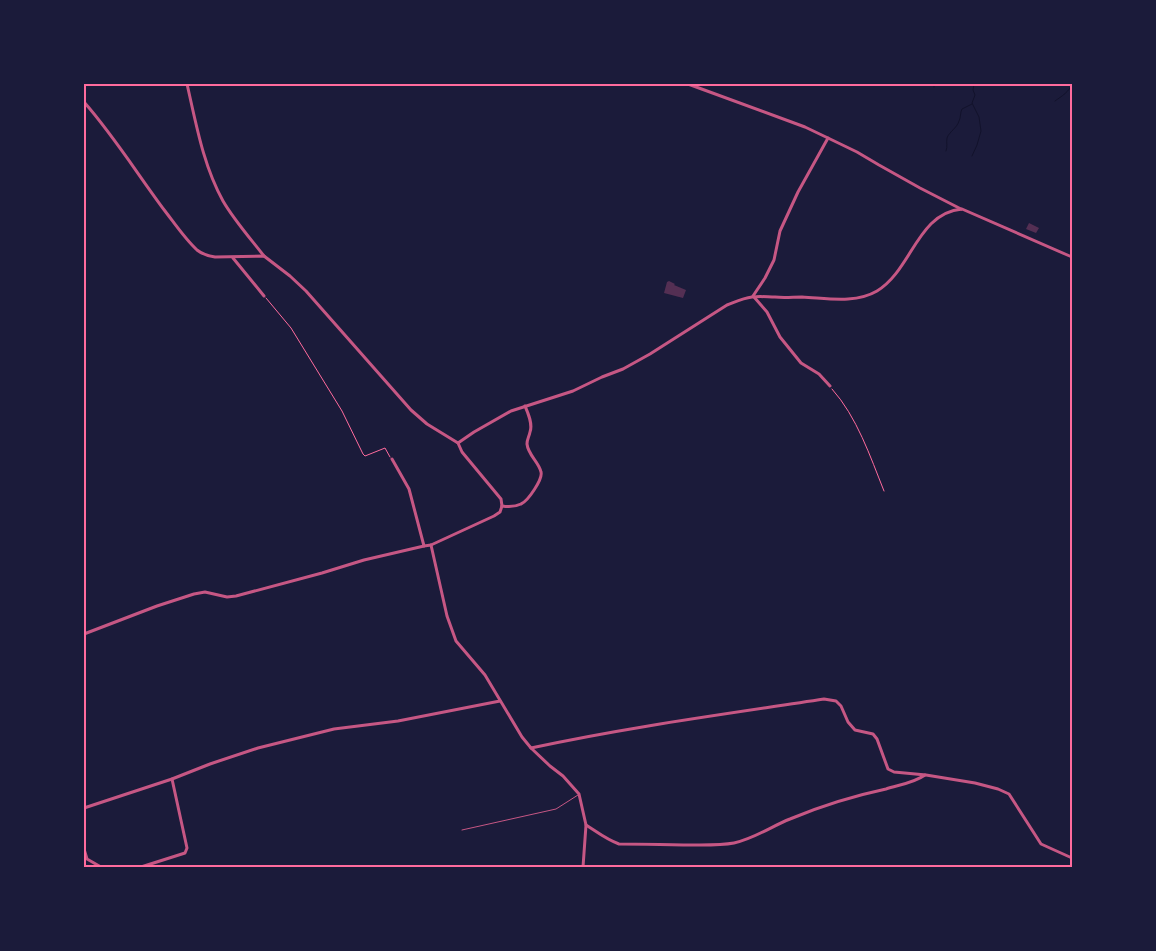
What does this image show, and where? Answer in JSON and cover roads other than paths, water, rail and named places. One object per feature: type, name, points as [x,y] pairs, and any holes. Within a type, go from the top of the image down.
[{"type":"street","points":[[84,634],[194,594],[206,592],[227,597],[236,596],[364,560],[431,545],[494,516],[500,512],[502,506],[501,498],[462,452],[458,443],[427,424],[411,410],[306,291],[264,256],[228,209],[211,172],[199,137],[187,84]]},
{"type":"street","points":[[688,84],[828,138],[962,209],[1072,257]]},
{"type":"street","points":[[84,102],[198,251],[215,258],[264,256]]},
{"type":"street","points":[[753,296],[774,260],[780,231],[796,197],[828,138]]},
{"type":"street","points":[[458,443],[511,411],[572,391],[602,376],[623,369],[727,305],[744,298],[753,296],[858,298],[877,291],[892,279],[930,224],[942,214],[962,209]]},
{"type":"street","points":[[232,257],[264,296]]},
{"type":"street","points":[[753,296],[767,312],[780,337],[801,363],[819,374],[830,386]]},
{"type":"street","points":[[502,506],[518,505],[527,500],[541,476],[541,471],[530,454],[527,442],[531,426],[525,406]]},
{"type":"street","points":[[392,460],[409,489],[424,546]]},
{"type":"street","points":[[431,545],[445,609],[457,643],[485,676],[522,737],[579,794],[586,825],[583,867]]},
{"type":"street","points":[[531,748],[695,718],[824,699],[836,701],[855,730],[873,734],[877,739],[888,769],[894,772],[926,774],[975,783],[1010,794],[1041,844],[1072,858]]},
{"type":"street","points":[[84,808],[172,780],[210,764],[258,748],[334,729],[398,721],[500,701]]},
{"type":"street","points":[[586,825],[609,841],[619,844],[690,845],[736,842],[814,810],[902,785],[921,778],[926,774]]},
{"type":"street","points":[[141,867],[185,853],[187,848],[172,780]]},
{"type":"street","points":[[84,849],[88,859],[100,867]]},
{"type":"lane","points":[[462,830],[556,809],[579,794]]},
{"type":"waterway","points":[[972,156],[981,131],[979,117],[972,103],[975,95],[973,90],[974,84]]},
{"type":"waterway","points":[[1055,101],[1063,96],[1072,84]]},
{"type":"waterway","points":[[946,151],[947,138],[960,120],[962,109],[972,104]]}]
